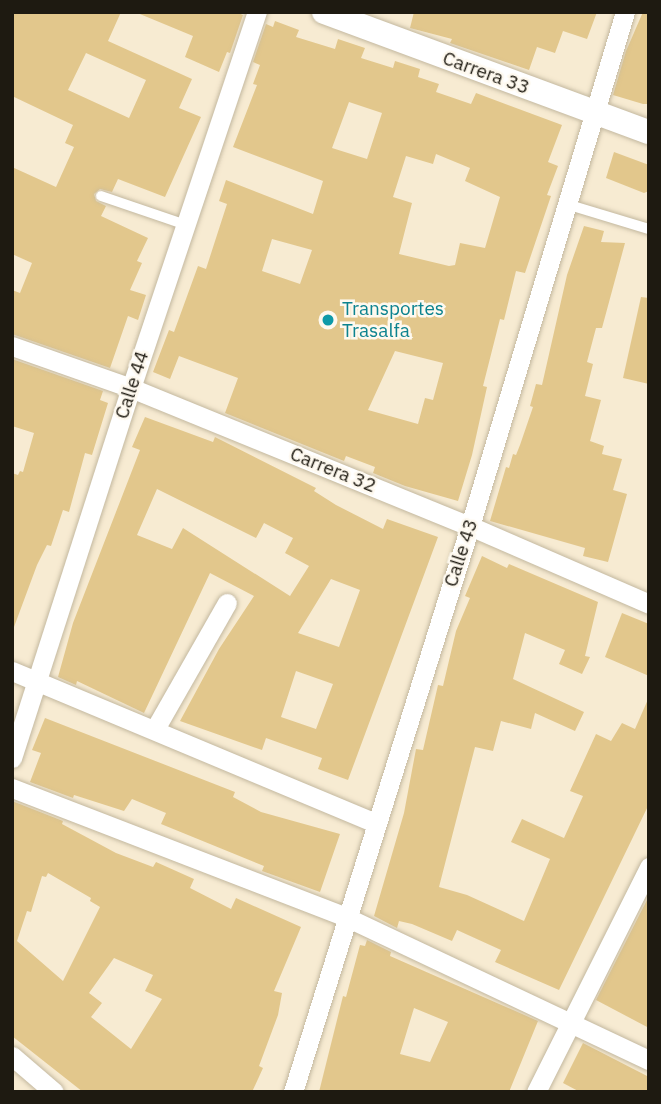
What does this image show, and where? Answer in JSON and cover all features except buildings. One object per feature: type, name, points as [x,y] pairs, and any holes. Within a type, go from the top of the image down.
[{"type":"street","name":"Calle 44","points":[[12,758],[39,682],[131,387],[257,12]]},
{"type":"street","name":"Carrera 33","points":[[324,12],[649,132]]},
{"type":"street","name":"Calle 43","points":[[293,1092],[470,526],[625,12]]},
{"type":"street","name":"Carrera 32","points":[[12,345],[131,387],[470,526],[649,604]]},
{"type":"street","points":[[155,729],[227,603]]},
{"type":"street","points":[[12,671],[375,823]]},
{"type":"street","points":[[12,788],[346,917],[649,1060]]},
{"type":"street","points":[[536,1092],[649,867]]},
{"type":"street","points":[[12,1056],[54,1092]]},
{"type":"lane","points":[[101,196],[186,225]]},
{"type":"lane","points":[[566,204],[649,229]]},
{"type":"place","name":"Transportes Trasalfa","points":[[328,320]]}]
